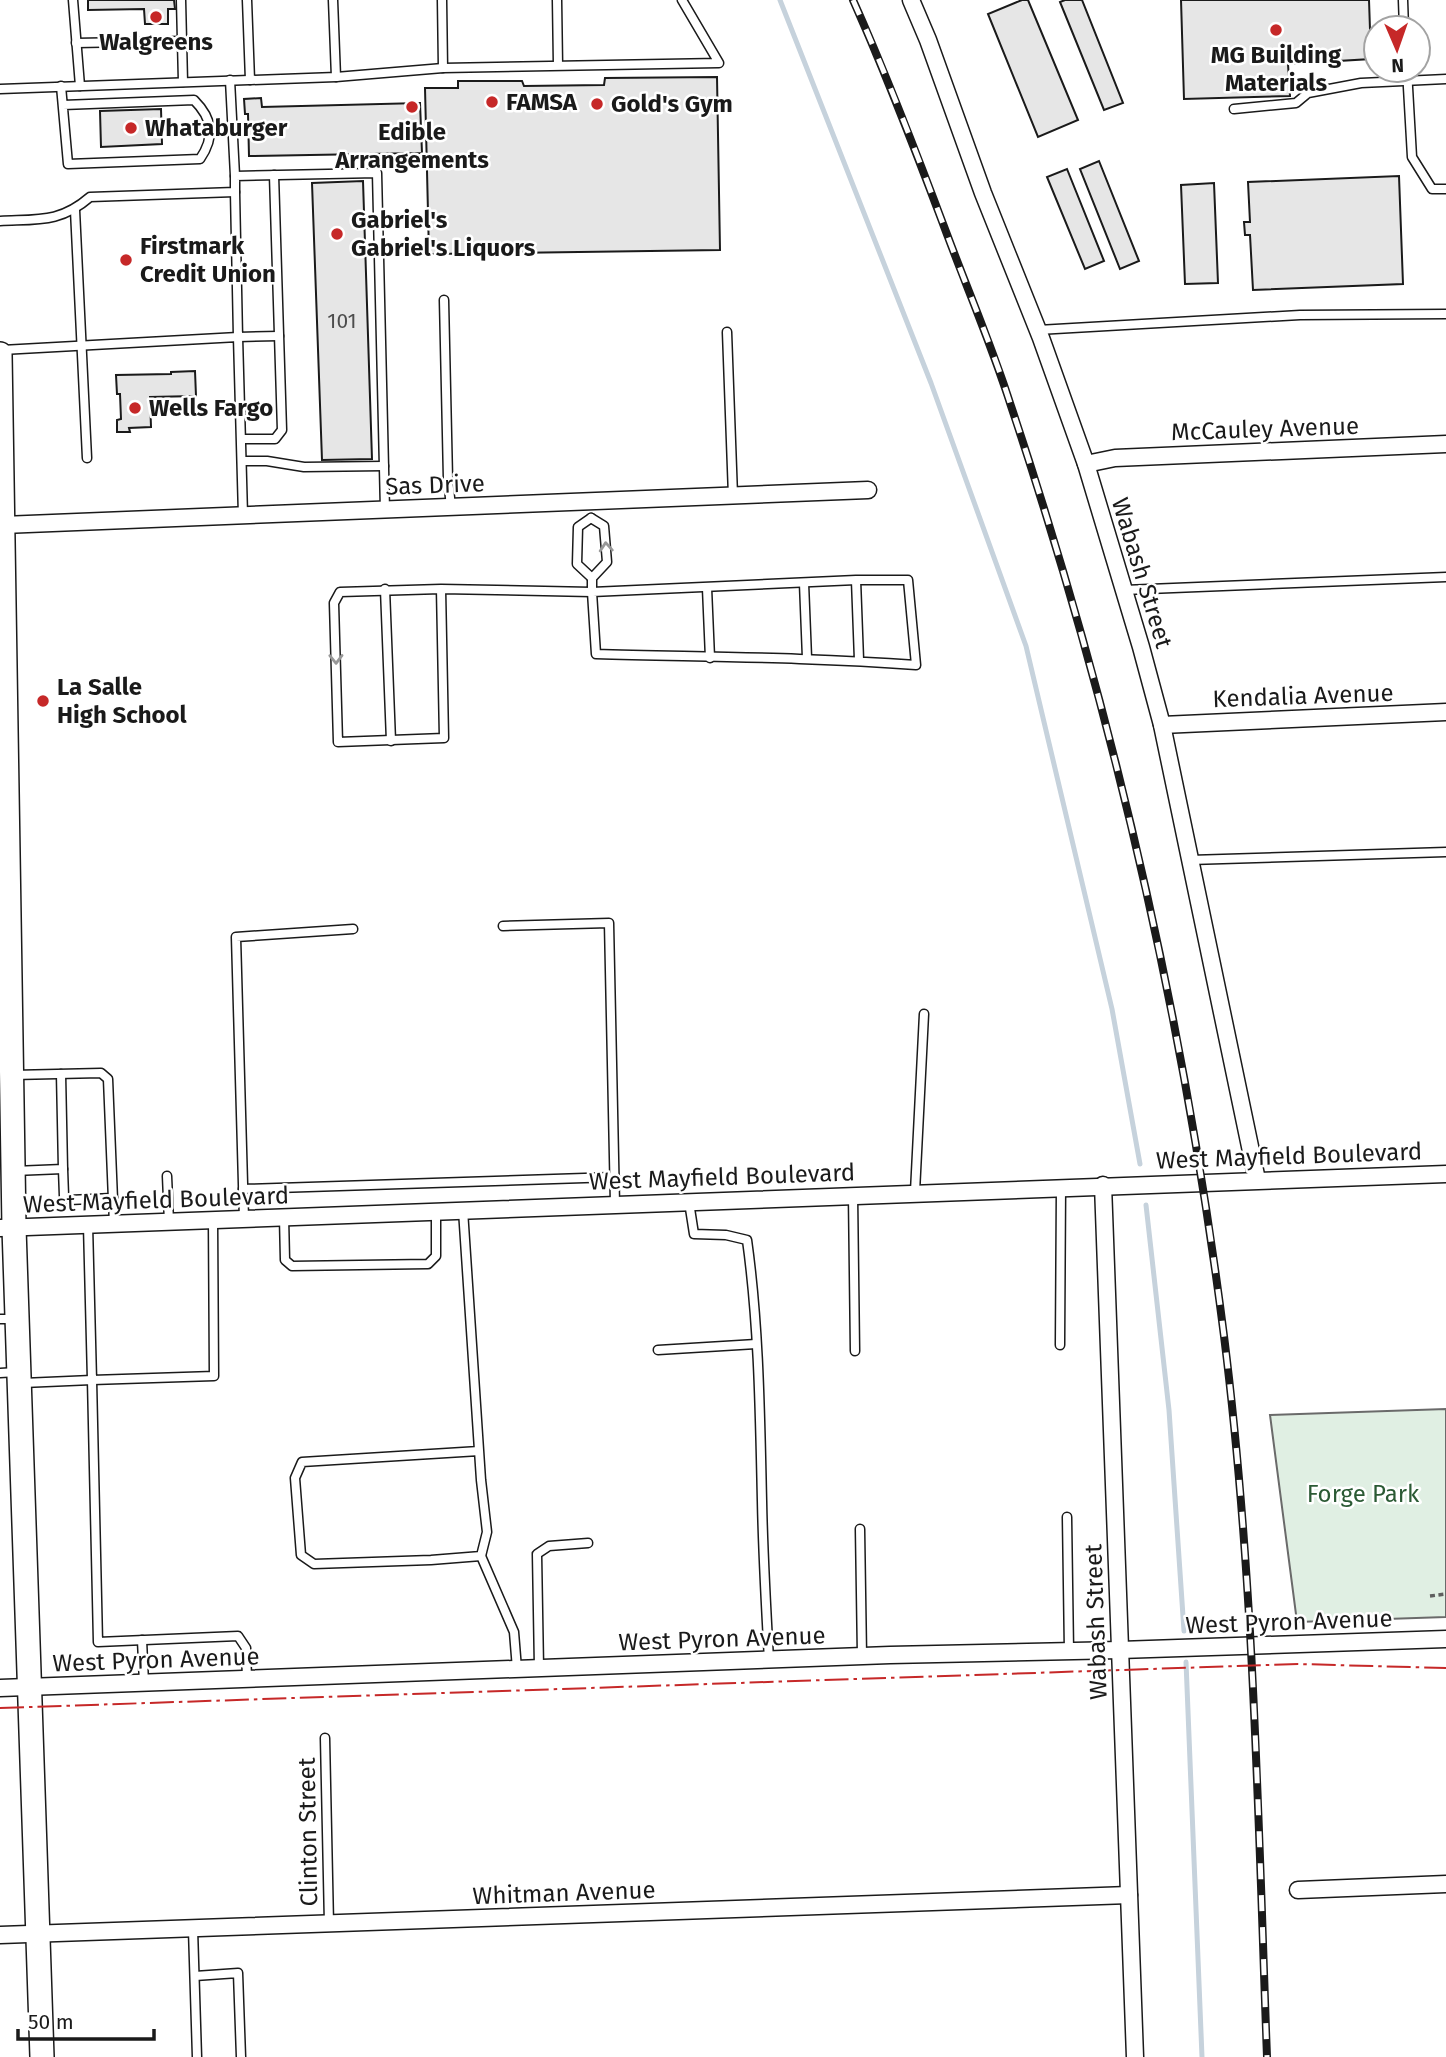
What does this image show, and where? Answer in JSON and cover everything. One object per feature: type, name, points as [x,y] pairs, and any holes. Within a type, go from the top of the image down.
[{"type":"main road","points":[[0,352],[5,932],[13,1171],[7,1228],[9,1319],[30,1687],[42,2057]]},
{"type":"street","name":"Wabash Street","points":[[911,0],[983,193],[1038,330],[1086,464],[1124,590],[1162,724],[1257,1180]]},
{"type":"street","name":"McCauley Avenue","points":[[1086,464],[1115,458],[1446,444]]},
{"type":"street","name":"Sas Drive","points":[[3,525],[868,490]]},
{"type":"street","name":"Kendalia Avenue","points":[[1162,724],[1446,712]]},
{"type":"street","name":"West Mayfield Boulevard","points":[[7,1228],[1446,1174]]},
{"type":"street","name":"Wabash Street","points":[[1103,1185],[1135,2057]]},
{"type":"street","name":"West Pyron Avenue","points":[[0,1688],[862,1656],[1446,1639]]},
{"type":"street","points":[[1298,1890],[1446,1884]]},
{"type":"street","name":"Whitman Avenue","points":[[0,1935],[1129,1895]]},
{"type":"lane","points":[[73,0],[80,86]]},
{"type":"lane","points":[[181,0],[183,82]]},
{"type":"lane","points":[[247,0],[250,80]]},
{"type":"lane","points":[[333,0],[336,77]]},
{"type":"lane","points":[[442,0],[443,68]]},
{"type":"lane","points":[[557,0],[558,65]]},
{"type":"lane","points":[[0,89],[336,77],[443,68],[719,63],[682,0]]},
{"type":"lane","points":[[76,43],[182,41]]},
{"type":"lane","points":[[230,80],[235,176],[243,515]]},
{"type":"lane","points":[[1234,110],[1296,103],[1308,93],[1362,83]]},
{"type":"lane","points":[[1407,84],[1412,157],[1432,189],[1446,188]]},
{"type":"lane","points":[[61,86],[68,164],[200,159],[210,139],[205,111],[194,100],[63,105]]},
{"type":"lane","points":[[235,176],[377,173],[385,509]]},
{"type":"lane","points":[[242,439],[275,439],[282,430],[274,175]]},
{"type":"lane","points":[[0,221],[51,219],[75,210],[90,197],[234,192]]},
{"type":"lane","points":[[75,210],[87,458]]},
{"type":"lane","points":[[444,300],[451,507]]},
{"type":"lane","points":[[1038,330],[1300,315],[1446,314]]},
{"type":"lane","points":[[727,332],[733,496]]},
{"type":"lane","points":[[0,352],[279,336]]},
{"type":"lane","points":[[242,461],[267,461],[304,467],[384,466]]},
{"type":"lane","points":[[591,518],[592,501]]},
{"type":"lane","points":[[441,589],[444,738],[338,742],[334,603],[340,592],[441,589],[592,592],[908,580],[916,665],[807,658],[596,654],[592,592],[592,578],[607,562],[604,526],[591,518]]},
{"type":"lane","points":[[591,518],[578,527],[577,564],[592,578]]},
{"type":"lane","points":[[1124,590],[1446,577]]},
{"type":"lane","points":[[856,580],[859,660]]},
{"type":"lane","points":[[804,583],[807,658]]},
{"type":"lane","points":[[707,587],[710,658]]},
{"type":"lane","points":[[385,589],[391,741]]},
{"type":"lane","points":[[1190,860],[1446,852]]},
{"type":"lane","points":[[503,926],[609,923],[615,1205]]},
{"type":"lane","points":[[244,1219],[236,937],[353,929]]},
{"type":"lane","points":[[915,1192],[924,1014]]},
{"type":"lane","points":[[8,1062],[61,1074],[101,1073],[108,1079],[114,1224]]},
{"type":"lane","points":[[61,1074],[64,1196],[69,1200],[113,1199]]},
{"type":"lane","points":[[13,1171],[63,1169]]},
{"type":"lane","points":[[167,1176],[169,1222]]},
{"type":"lane","points":[[243,1189],[615,1177]]},
{"type":"lane","points":[[1060,1187],[1060,1345]]},
{"type":"lane","points":[[853,1195],[855,1351]]},
{"type":"lane","points":[[689,1202],[694,1234],[726,1235],[747,1240],[752,1276],[761,1418],[764,1574],[769,1661]]},
{"type":"lane","points":[[463,1210],[487,1532],[481,1556],[514,1632],[517,1669]]},
{"type":"lane","points":[[284,1217],[285,1260],[292,1265],[428,1264],[436,1256],[436,1211]]},
{"type":"lane","points":[[13,1376],[92,1380],[214,1376],[213,1220]]},
{"type":"lane","points":[[88,1225],[98,1642],[238,1636],[246,1648],[247,1679]]},
{"type":"lane","points":[[658,1350],[756,1344]]},
{"type":"lane","points":[[479,1451],[302,1462],[295,1478],[301,1555],[314,1564],[481,1556]]},
{"type":"lane","points":[[1067,1517],[1069,1651]]},
{"type":"lane","points":[[860,1529],[862,1656]]},
{"type":"lane","points":[[539,1668],[537,1554],[550,1546],[588,1543]]},
{"type":"lane","points":[[142,1640],[144,1683]]},
{"type":"lane","name":"Clinton Street","points":[[325,1738],[329,1924]]},
{"type":"lane","points":[[194,1929],[197,2057]]},
{"type":"lane","points":[[195,1976],[238,1973],[242,2057]]},
{"type":"path","points":[[1430,1596],[1446,1594]]},
{"type":"green space","name":"Forge Park","points":[[1446,1409],[1446,1617],[1297,1622],[1270,1415]]},
{"type":"building","name":"Walgreens","points":[[88,0],[174,0],[175,9],[168,9],[168,24],[145,24],[144,9],[88,10]]},
{"type":"building","points":[[1028,0],[1078,120],[1038,137],[988,14]]},
{"type":"building","points":[[1082,0],[1123,103],[1104,110],[1060,2]]},
{"type":"building","name":"MG Building Materials","points":[[1181,0],[1369,0],[1369,14],[1362,14],[1362,60],[1288,64],[1290,96],[1184,99]]},
{"type":"building","points":[[717,77],[720,250],[429,254],[425,88],[458,88],[458,81],[522,81],[524,86],[604,85],[605,78]]},
{"type":"building","points":[[261,98],[262,107],[420,103],[422,153],[249,156],[248,114],[245,114],[244,99]]},
{"type":"building","name":"Whataburger","points":[[161,109],[162,144],[101,147],[100,111]]},
{"type":"building","points":[[1099,161],[1139,261],[1120,269],[1080,169]]},
{"type":"building","points":[[1067,169],[1104,261],[1085,269],[1047,177]]},
{"type":"building","points":[[1399,176],[1403,284],[1253,290],[1250,235],[1245,235],[1244,222],[1250,222],[1248,182]]},
{"type":"building","points":[[363,181],[372,459],[322,460],[312,183]]},
{"type":"building","points":[[1214,183],[1218,283],[1185,284],[1181,185]]},
{"type":"building","name":"Wells Fargo","points":[[195,371],[196,396],[150,397],[151,427],[129,428],[130,432],[117,432],[117,420],[121,419],[116,375]]},
{"type":"waterway","points":[[780,0],[931,383],[1026,646],[1112,1009],[1140,1164]]},
{"type":"waterway","points":[[1146,1205],[1169,1410],[1184,1631]]},
{"type":"waterway","points":[[1186,1662],[1202,2057]]},
{"type":"railway","points":[[853,0],[989,342],[1048,520],[1112,750],[1166,983],[1208,1218],[1234,1426],[1253,1696],[1267,2057]]},
{"type":"power","points":[[0,1708],[1298,1664],[1446,1668]]},
{"type":"place","name":"Walgreens","points":[[156,17]]},
{"type":"place","name":"MG Building Materials","points":[[1276,30]]},
{"type":"place","name":"FAMSA","points":[[492,102]]},
{"type":"place","name":"Gold's Gym","points":[[597,104]]},
{"type":"place","name":"Edible Arrangements","points":[[412,107]]},
{"type":"place","name":"Whataburger","points":[[131,128]]},
{"type":"place","name":"Gabriel's Gabriel's Liquors","points":[[337,234]]},
{"type":"place","name":"Firstmark Credit Union","points":[[126,260]]},
{"type":"place","name":"Wells Fargo","points":[[135,408]]},
{"type":"place","name":"La Salle High School","points":[[43,701]]}]
